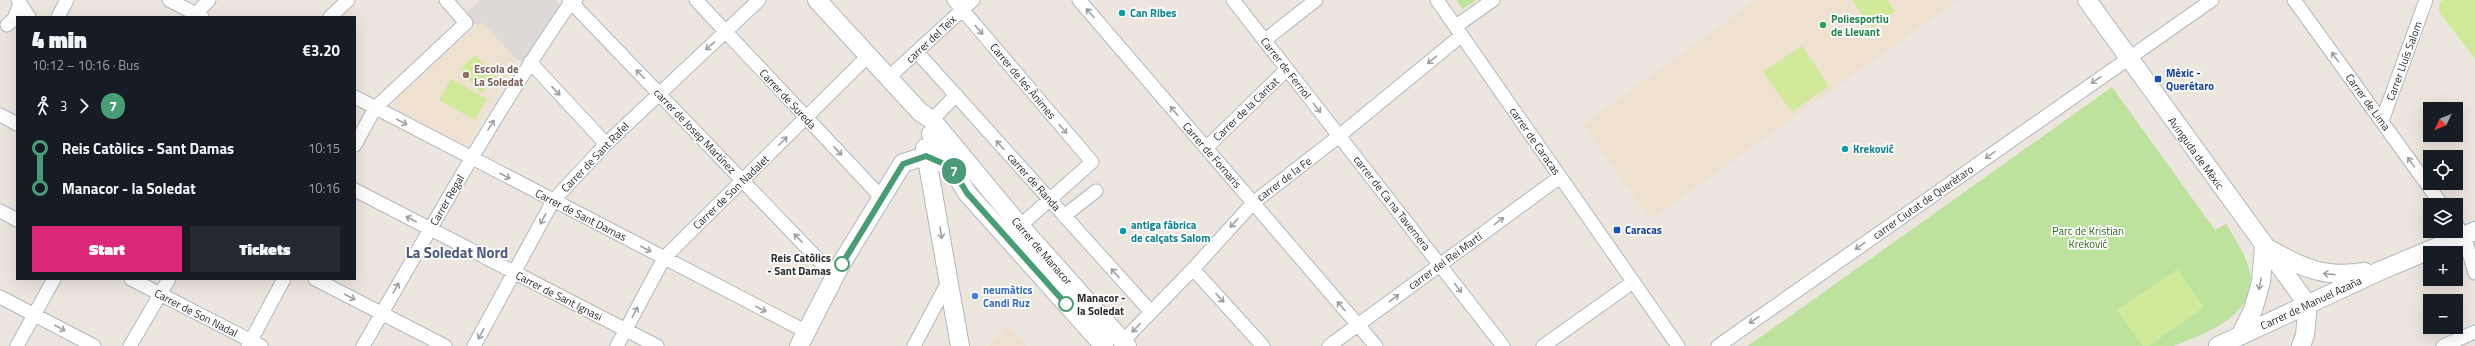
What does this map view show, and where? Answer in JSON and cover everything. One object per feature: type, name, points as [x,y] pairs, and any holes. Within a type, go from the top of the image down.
[{"type":"street","points":[[59,16],[67,0]]},
{"type":"street","points":[[169,0],[197,16],[209,0]]},
{"type":"street","points":[[331,16],[348,0]]},
{"type":"street","points":[[356,143],[375,108],[466,23],[446,0]]},
{"type":"street","name":"Carrer de Sureda","points":[[696,0],[881,197]]},
{"type":"street","name":"Carrer de Sant Rafel","points":[[474,346],[553,201],[606,144],[759,0]]},
{"type":"street","name":"Carrer de Manacor","points":[[817,0],[888,78],[925,123],[973,188],[1104,346]]},
{"type":"street","name":"carrer del Teix","points":[[888,78],[917,52],[958,5],[973,0]]},
{"type":"street","name":"Carrer de Fornaris","points":[[1079,0],[1376,346]]},
{"type":"street","name":"Carrer de Ferriol","points":[[1234,0],[1339,136]]},
{"type":"street","points":[[1265,40],[1316,0]]},
{"type":"street","name":"carrer de Caracas","points":[[1437,0],[1633,282]]},
{"type":"street","name":"carrer de la Fe","points":[[1125,344],[1151,312],[1193,269],[1253,202],[1339,136],[1493,0]]},
{"type":"street","name":"Avinguda de Mèxic","points":[[2087,0],[2308,305]]},
{"type":"street","points":[[2128,58],[2212,0]]},
{"type":"street","name":"Carrer de Lima","points":[[2294,0],[2437,198]]},
{"type":"street","name":"Carrer Lluís Salom","points":[[2382,121],[2426,0]]},
{"type":"street","points":[[572,1],[530,62],[606,144]]},
{"type":"street","name":"carrer de Josep Martínez","points":[[572,1],[835,277]]},
{"type":"street","points":[[19,2],[28,16]]},
{"type":"street","points":[[8,28],[14,19],[19,2]]},
{"type":"street","name":"Carrer de les Ànimes","points":[[958,5],[1092,162],[1049,200]]},
{"type":"street","name":"carrer de Randa","points":[[917,52],[1151,312]]},
{"type":"street","name":"Carrer de Son Nadalet","points":[[616,346],[664,258],[868,56]]},
{"type":"street","name":"carrer Ciutat de Querètaro","points":[[1718,346],[2128,58]]},
{"type":"street","name":"Carrer Regal","points":[[363,346],[471,158],[530,62]]},
{"type":"street","name":"Carrer de la Caritat","points":[[1206,148],[1287,69]]},
{"type":"street","points":[[803,339],[835,277],[881,197],[903,164],[925,123],[956,95]]},
{"type":"street","name":"Carrer de Sant Damas","points":[[356,98],[664,258],[803,339]]},
{"type":"street","points":[[0,115],[16,123]]},
{"type":"street","points":[[925,123],[926,156],[962,343]]},
{"type":"street","name":"Carrer de Manacor","points":[[925,123],[951,167],[973,188],[1020,226],[1125,344]]},
{"type":"street","name":"carrer de Ca na Tavernera","points":[[1339,136],[1503,346]]},
{"type":"street","points":[[903,164],[926,156],[951,167]]},
{"type":"street","points":[[903,164],[919,171],[936,202]]},
{"type":"street","name":"carrer del Rei Martí","points":[[1329,346],[1560,177]]},
{"type":"street","points":[[936,202],[946,194],[973,188]]},
{"type":"street","name":"Carrer de Sant Ignasi","points":[[356,191],[657,346]]},
{"type":"street","points":[[1064,216],[1096,191]]},
{"type":"street","points":[[1020,226],[1049,200]]},
{"type":"street","points":[[0,211],[16,219]]},
{"type":"street","points":[[2465,230],[2475,273]]},
{"type":"street","name":"Carrer de Manuel Azaña","points":[[2218,346],[2465,230]]},
{"type":"street","name":"Carrer de Manuel Azaña","points":[[2240,336],[2253,310],[2261,282],[2264,246],[2300,267],[2325,274],[2347,275],[2382,270]]},
{"type":"street","points":[[1193,269],[1263,346]]},
{"type":"street","points":[[17,346],[53,280]]},
{"type":"street","name":"Carrer de Son Nadal","points":[[133,280],[253,344]]},
{"type":"street","points":[[130,346],[168,280]]},
{"type":"street","points":[[253,344],[284,280]]},
{"type":"street","points":[[317,280],[445,346]]},
{"type":"street","points":[[914,346],[949,280]]},
{"type":"street","points":[[1543,346],[1633,282],[1678,346]]},
{"type":"street","points":[[0,297],[94,346]]},
{"type":"street","points":[[2301,346],[2305,335],[2308,305]]},
{"type":"street","points":[[2443,346],[2475,332]]},
{"type":"shaded area","points":[[480,0],[555,0],[565,10],[530,62],[517,60],[482,22],[479,25],[466,23],[461,17]]},
{"type":"shaded area","points":[[1756,0],[1958,0],[1651,219],[1583,125]]},
{"type":"shaded area","name":"Escola de La Soledat","points":[[482,21],[517,60],[467,145],[396,109],[395,100]]},
{"type":"shaded area","points":[[1008,324],[1027,346],[989,346]]},
{"type":"green space","points":[[1456,0],[1476,0],[1463,9]]},
{"type":"green space","points":[[1852,0],[1887,0],[1895,11],[1872,28]]},
{"type":"green space","points":[[2443,0],[2475,0],[2475,59],[2439,12],[2440,2]]},
{"type":"green space","points":[[1802,46],[1829,86],[1792,112],[1763,72]]},
{"type":"green space","points":[[475,55],[497,78],[481,93],[460,69]]},
{"type":"green space","points":[[451,79],[487,99],[475,120],[439,100]]},
{"type":"green space","name":"Parc de Kristian Kreković","points":[[2112,87],[2215,230],[2226,224],[2243,254],[2250,273],[2250,288],[2245,301],[2237,312],[2226,321],[2214,329],[2174,346],[1748,346]]},
{"type":"green space","points":[[2177,269],[2204,307],[2149,346],[2143,346],[2117,310]]},
{"type":"bus line","name":"7","points":[[842,264],[881,197],[903,164],[926,156],[951,167],[967,193],[1066,304]]},
{"type":"place","name":"Can Ribes","points":[[1122,13]]},
{"type":"place","name":"Poliesportiu de Llevant","points":[[1823,25]]},
{"type":"place","name":"Escola de La Soledat","points":[[466,75]]},
{"type":"place","name":"Mèxic - Querétaro","points":[[2158,79]]},
{"type":"place","name":"Kreković","points":[[1845,149]]},
{"type":"place","name":"Caracas","points":[[1617,230]]},
{"type":"place","name":"antiga fàbrica de calçats Salom","points":[[1123,231]]},
{"type":"place","name":"Reis Catòlics - Sant Damas","points":[[842,264]]},
{"type":"place","name":"neumàtics Candi Ruz","points":[[975,296]]},
{"type":"place","name":"Manacor - la Soledat","points":[[1066,304]]},
{"type":"district","name":"La Soledat Nord","points":[[457,253]]}]
